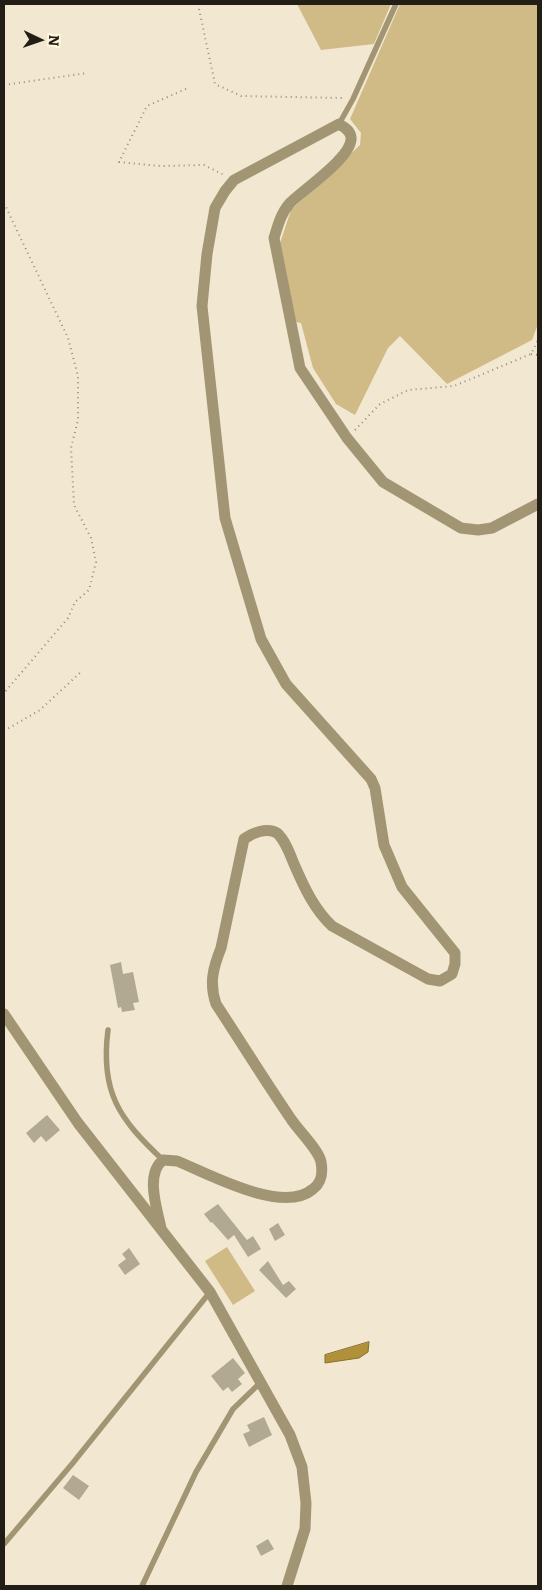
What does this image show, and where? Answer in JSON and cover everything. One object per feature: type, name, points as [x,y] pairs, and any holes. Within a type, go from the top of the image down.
[{"type":"street","points":[[161,1228],[155,1196],[154,1175],[158,1164],[163,1160],[177,1160],[263,1195],[279,1197],[306,1195],[317,1186],[322,1175],[321,1160],[292,1120],[216,1004],[212,992],[214,964],[230,907],[240,850],[244,839],[252,833],[270,831],[277,833],[285,845],[319,914],[332,926],[428,979],[440,981],[452,974],[455,964],[454,953],[402,888],[384,845],[371,779],[286,684],[261,639],[225,518],[202,306],[214,208],[224,191],[234,180],[338,124],[348,130],[351,136],[349,150],[289,204],[279,220],[274,238],[300,368],[346,438],[383,482],[461,528],[478,530],[492,528],[538,504]]},
{"type":"street","points":[[4,1014],[78,1123],[210,1292],[290,1435],[302,1468],[306,1503],[306,1530],[287,1586]]},
{"type":"lane","points":[[338,124],[353,98],[396,4]]},
{"type":"lane","points":[[108,1030],[105,1051],[108,1084],[120,1112],[139,1137],[163,1160]]},
{"type":"lane","points":[[4,1544],[72,1464],[210,1292]]},
{"type":"lane","points":[[142,1586],[188,1486],[204,1457],[233,1410],[260,1383]]},
{"type":"path","points":[[199,9],[216,84],[228,92],[241,96],[353,98]]},
{"type":"path","points":[[4,85],[87,73]]},
{"type":"path","points":[[186,89],[147,106],[119,162],[160,166],[204,165],[234,180]]},
{"type":"path","points":[[4,203],[68,338],[78,376],[78,420],[71,448],[74,505],[91,538],[96,562],[89,590],[75,602],[68,618],[4,693]]},
{"type":"path","points":[[531,354],[538,340]]},
{"type":"path","points":[[346,438],[380,404],[408,390],[454,386],[531,354],[538,355]]},
{"type":"path","points":[[4,730],[40,710],[82,671]]},
{"type":"shaded area","points":[[297,4],[391,4],[374,44],[321,50]]},
{"type":"shaded area","points":[[400,4],[538,4],[538,324],[532,340],[447,384],[400,336],[388,348],[355,415],[336,404],[313,368],[301,323],[296,322],[280,243],[291,210],[360,145],[361,133],[350,119]]},
{"type":"shaded area","points":[[227,1247],[255,1291],[233,1305],[205,1261]]},
{"type":"shaded area","points":[[369,1342],[368,1352],[359,1358],[325,1363],[325,1355]]},
{"type":"building","points":[[121,962],[123,974],[133,972],[139,1002],[133,1003],[135,1010],[122,1012],[121,1007],[118,1008],[110,965]]},
{"type":"building","points":[[47,1115],[60,1130],[46,1142],[41,1136],[34,1143],[26,1133]]},
{"type":"building","points":[[218,1204],[247,1240],[253,1236],[261,1249],[248,1257],[234,1235],[228,1240],[211,1223],[204,1214]]},
{"type":"building","points":[[278,1223],[285,1235],[275,1241],[269,1229]]},
{"type":"building","points":[[129,1248],[140,1264],[125,1275],[118,1265],[126,1259],[122,1254]]},
{"type":"building","points":[[268,1261],[283,1285],[289,1281],[296,1289],[286,1298],[259,1270]]},
{"type":"building","points":[[233,1358],[245,1373],[238,1379],[242,1384],[232,1392],[228,1387],[223,1391],[211,1376]]},
{"type":"building","points":[[264,1417],[272,1435],[249,1447],[243,1434],[250,1431],[247,1425]]},
{"type":"building","points":[[73,1475],[89,1486],[79,1500],[63,1488]]},
{"type":"building","points":[[268,1539],[274,1549],[261,1556],[256,1546]]}]
